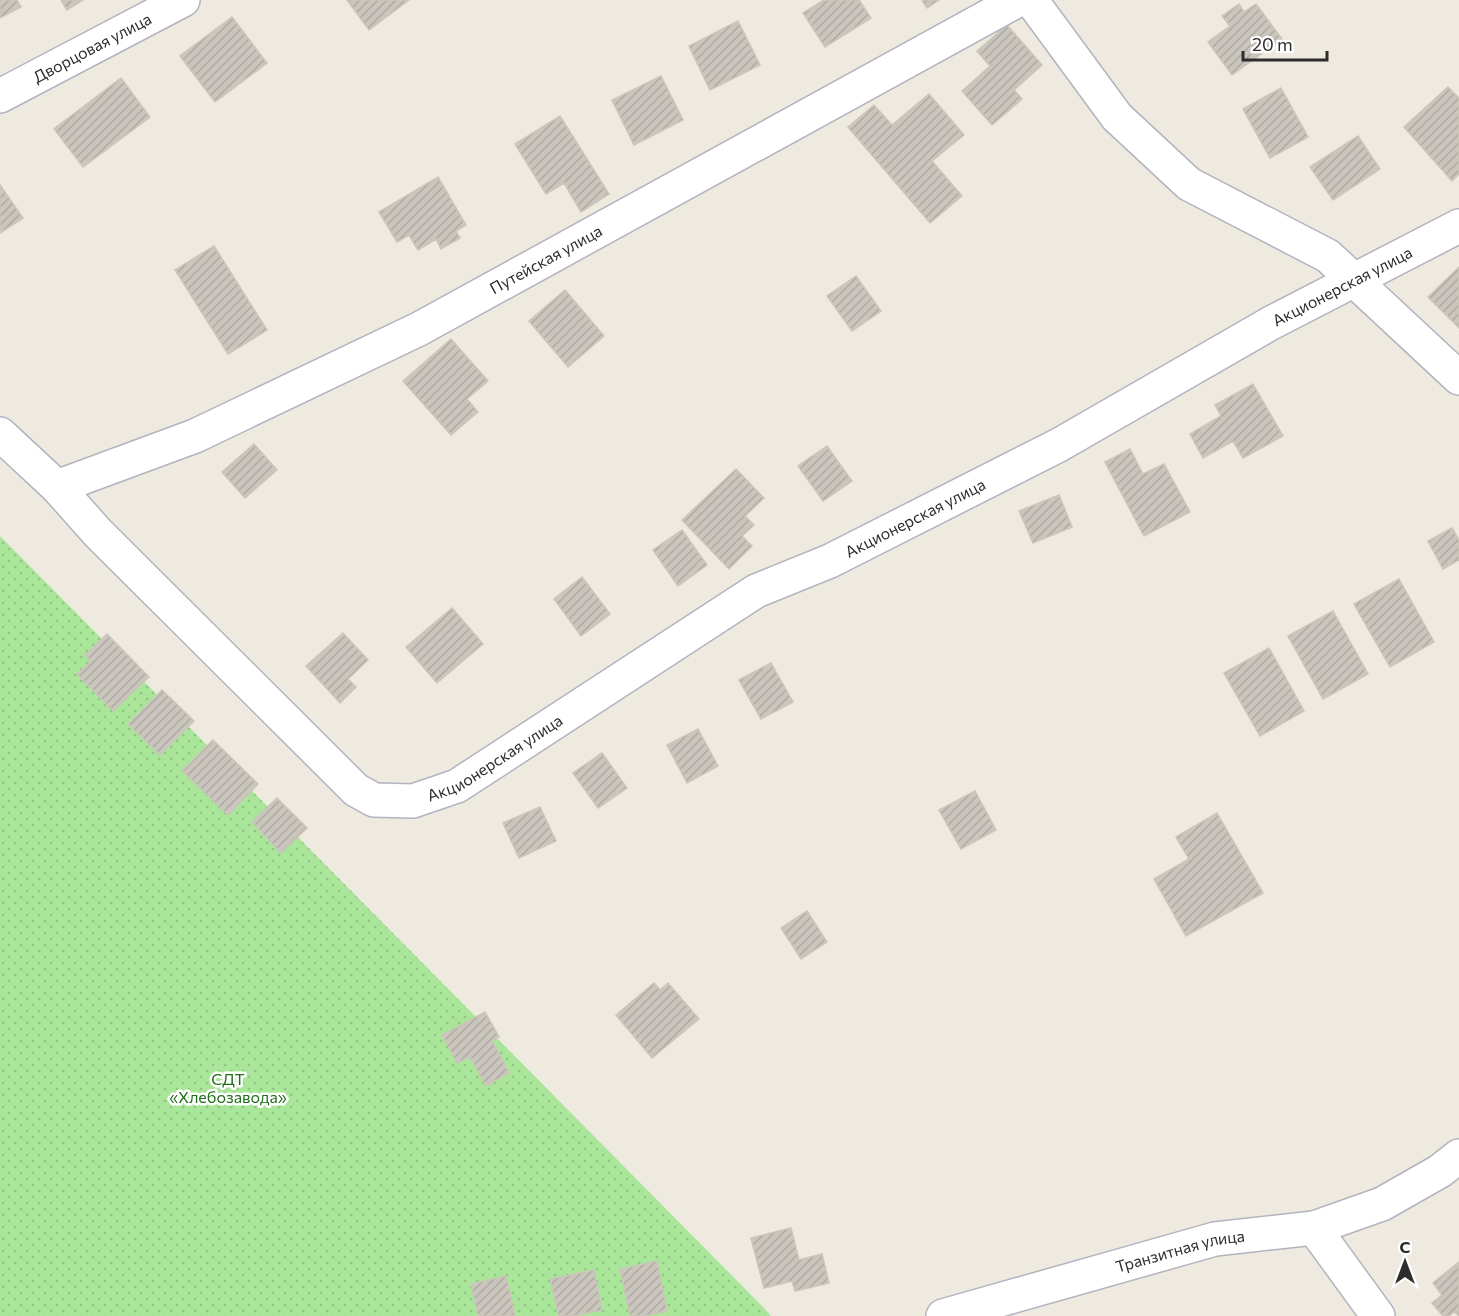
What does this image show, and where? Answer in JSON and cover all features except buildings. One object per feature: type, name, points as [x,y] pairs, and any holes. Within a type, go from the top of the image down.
[{"type":"street","name":"Дворцовая улица","points":[[0,96],[183,0]]},
{"type":"street","name":"Путейская улица","points":[[57,487],[195,436],[419,329],[1018,0]]},
{"type":"street","points":[[1031,0],[1118,117],[1189,184],[1328,256],[1459,378]]},
{"type":"street","name":"Акционерская улица","points":[[57,487],[98,533],[356,790],[374,800],[413,801],[457,786],[756,591],[830,561],[1059,445],[1271,323],[1459,226]]},
{"type":"street","points":[[0,434],[57,487]]},
{"type":"street","name":"Транзитная улица","points":[[943,1316],[1215,1239],[1314,1228],[1382,1204],[1440,1171],[1459,1156]]},
{"type":"street","points":[[1314,1228],[1378,1316]]},
{"type":"green space","name":"СДТ «Хлебозавода»","points":[[0,536],[763,1307],[771,1316],[0,1316]]}]
